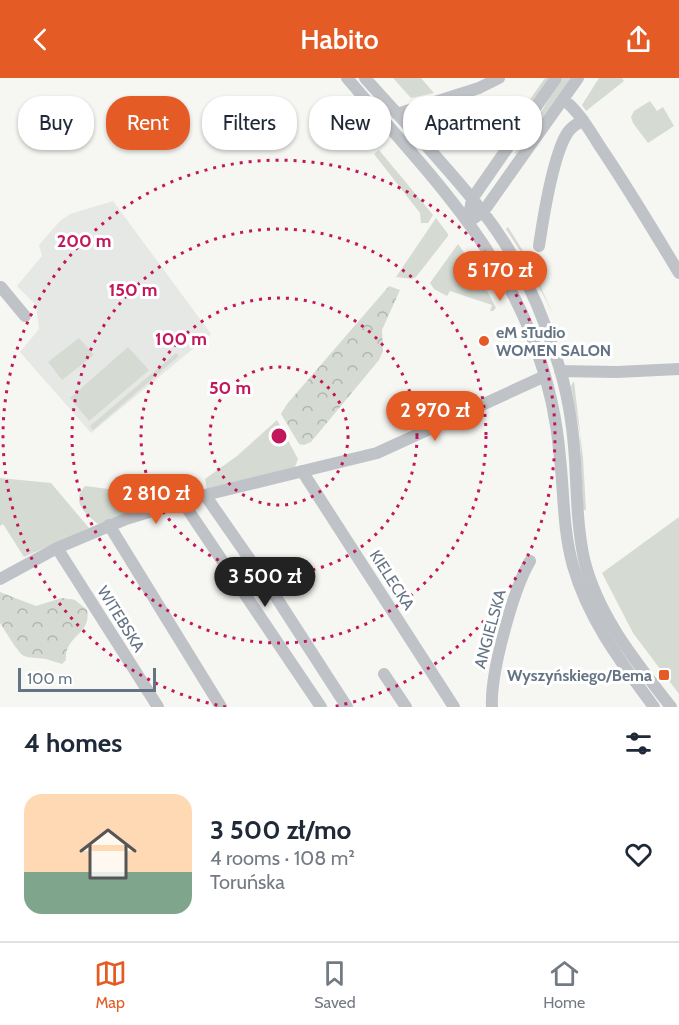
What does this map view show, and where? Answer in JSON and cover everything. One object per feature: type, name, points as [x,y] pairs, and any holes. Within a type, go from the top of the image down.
[{"type":"street","points":[[347,78],[429,171],[468,222],[484,244],[515,299],[535,344],[545,375],[558,434],[568,543],[573,565],[586,603],[614,653],[654,707]]},
{"type":"street","points":[[365,78],[483,212],[513,259],[531,293],[560,371],[575,458],[578,522],[592,584],[618,637],[671,707]]},
{"type":"street","points":[[397,114],[479,88],[499,78]]},
{"type":"street","points":[[542,99],[556,78]]},
{"type":"street","points":[[468,222],[483,212],[578,78]]},
{"type":"street","points":[[563,99],[583,120],[679,273]]},
{"type":"street","points":[[538,246],[562,145],[567,133],[583,120]]},
{"type":"street","points":[[468,222],[472,199],[507,150]]},
{"type":"street","points":[[508,150],[510,157],[515,159],[522,157]]},
{"type":"street","points":[[429,171],[434,173],[440,171],[441,164]]},
{"type":"street","points":[[1,287],[25,316]]},
{"type":"street","points":[[515,299],[522,292],[531,293]]},
{"type":"street","points":[[560,371],[617,372],[679,369]]},
{"type":"street","points":[[0,579],[57,548],[109,525],[182,501],[377,453],[545,375]]},
{"type":"street","points":[[558,434],[564,438],[572,433]]},
{"type":"street","points":[[560,460],[567,453],[572,454],[575,458]]},
{"type":"street","name":"KIELECKA","points":[[302,471],[454,707]]},
{"type":"street","points":[[205,495],[276,597],[347,707]]},
{"type":"street","points":[[182,501],[321,707]]},
{"type":"street","points":[[109,525],[221,707]]},
{"type":"street","name":"WITEBSKA","points":[[57,548],[156,706]]},
{"type":"street","name":"ANGIELSKA","points":[[492,707],[491,698],[499,653],[522,575],[530,561]]},
{"type":"street","points":[[384,674],[406,707]]},
{"type":"shaded area","points":[[113,201],[211,334],[91,433],[20,352],[39,329],[36,305],[17,286],[42,256],[39,245],[60,221],[70,214]]},
{"type":"green space","points":[[393,78],[421,78],[434,93],[420,96],[409,96]]},
{"type":"green space","points":[[545,78],[549,78],[537,96],[532,96]]},
{"type":"green space","points":[[563,78],[571,78],[542,118],[542,110]]},
{"type":"green space","points":[[599,78],[622,78],[624,81],[586,111],[582,105]]},
{"type":"green space","points":[[650,101],[657,111],[663,107],[674,126],[648,143],[631,117],[634,111]]},
{"type":"green space","points":[[379,150],[433,215],[428,223],[421,223],[420,213],[374,154]]},
{"type":"green space","points":[[436,218],[448,236],[416,277],[412,279],[396,277]]},
{"type":"green space","points":[[508,227],[528,259],[553,314],[524,257],[506,229]]},
{"type":"green space","points":[[458,244],[476,269],[496,308],[493,311],[490,311],[492,305],[450,291],[447,296],[434,289],[430,283]]},
{"type":"green space","points":[[389,286],[400,290],[382,330],[383,351],[379,360],[311,442],[304,445],[299,444],[281,414],[287,404]]},
{"type":"green space","points":[[79,338],[94,355],[62,380],[48,362]]},
{"type":"green space","points":[[128,347],[149,370],[89,421],[70,398]]},
{"type":"green space","points":[[176,353],[179,356],[93,430],[90,426]]},
{"type":"green space","points":[[574,381],[583,458],[586,510],[583,510],[580,434],[571,386]]},
{"type":"green space","points":[[277,420],[298,459],[295,467],[207,489],[205,479],[237,456]]},
{"type":"green space","points":[[0,478],[51,483],[89,528],[24,557],[3,524],[0,526]]},
{"type":"green space","points":[[85,486],[155,495],[163,503],[98,524],[85,512],[79,502]]},
{"type":"green space","points":[[679,517],[679,694],[633,633],[602,573]]},
{"type":"green space","points":[[0,592],[36,606],[62,598],[75,600],[87,610],[86,625],[69,645],[66,660],[62,664],[22,655],[0,623]]},
{"type":"place","name":"eM sTudio WOMEN SALON","points":[[484,341]]},
{"type":"place","name":"Wyszyńskiego/Bema","points":[[664,675]]}]
